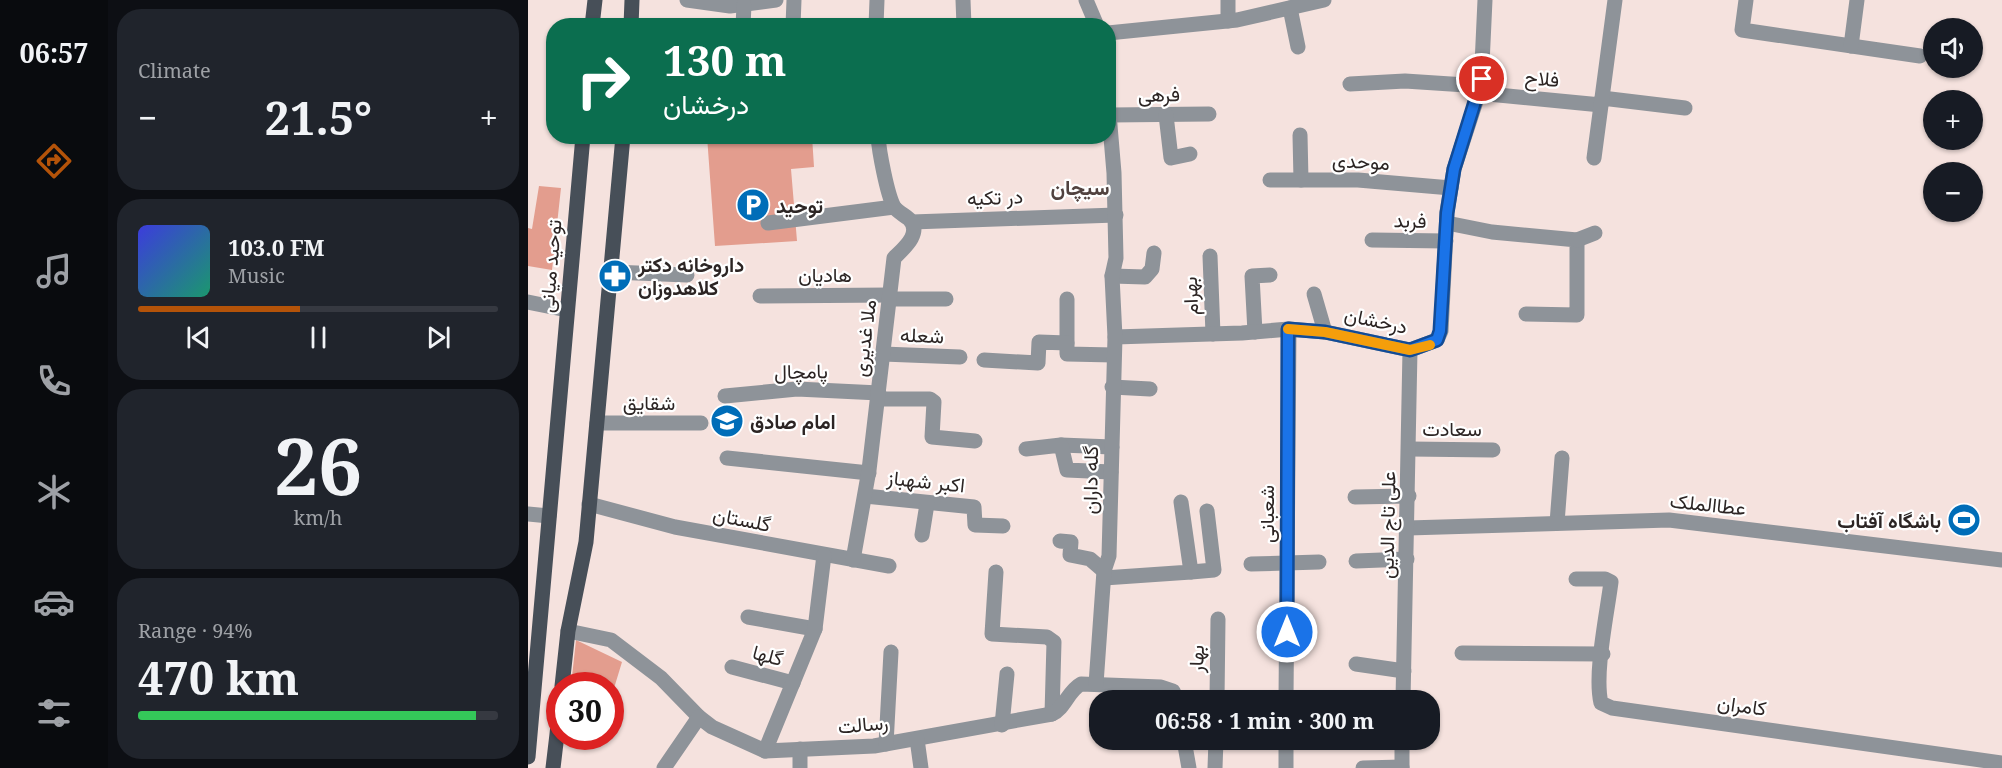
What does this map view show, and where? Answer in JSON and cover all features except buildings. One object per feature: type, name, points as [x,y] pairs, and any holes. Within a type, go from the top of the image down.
[{"type":"main road","points":[[593,18],[595,0]]},
{"type":"main road","points":[[631,18],[632,0]]},
{"type":"main road","name":"توحید میانی","points":[[528,758],[534,626],[549,516],[582,144]]},
{"type":"main road","points":[[564,672],[568,631],[586,542],[622,144]]},
{"type":"main road","points":[[530,731],[546,731]]},
{"type":"main road","points":[[553,768],[555,750]]},
{"type":"street","points":[[687,0],[730,6],[776,0]]},
{"type":"street","points":[[793,18],[794,0]]},
{"type":"street","points":[[876,18],[877,0]]},
{"type":"street","points":[[963,0],[964,18]]},
{"type":"street","points":[[1086,0],[1094,18]]},
{"type":"street","points":[[1228,0],[1228,21]]},
{"type":"street","points":[[1116,32],[1228,21],[1324,0]]},
{"type":"street","name":"درخشان","points":[[1115,337],[1288,329],[1325,332],[1410,350],[1437,340],[1440,331],[1447,223],[1454,169],[1480,90],[1485,0]]},
{"type":"street","points":[[1594,158],[1615,0]]},
{"type":"street","points":[[1746,0],[1743,30],[1920,56]]},
{"type":"street","points":[[1851,46],[1857,0]]},
{"type":"street","points":[[743,18],[744,5]]},
{"type":"street","points":[[1290,8],[1298,47]]},
{"type":"street","name":"فلاح","points":[[1350,84],[1405,81],[1685,108]]},
{"type":"street","name":"فرهی","points":[[1116,110],[1166,115],[1209,114]]},
{"type":"street","points":[[1166,115],[1171,158],[1190,154]]},
{"type":"street","points":[[1300,135],[1301,180]]},
{"type":"street","points":[[879,144],[894,207],[912,222]]},
{"type":"street","name":"گله داران","points":[[1096,684],[1104,575],[1109,555],[1115,337],[1112,276],[1116,258],[1112,144]]},
{"type":"street","name":"موحدی","points":[[1270,180],[1358,180],[1451,188]]},
{"type":"street","points":[[768,223],[894,207]]},
{"type":"street","name":"در تکیه","points":[[912,222],[1116,215]]},
{"type":"street","name":"ملا غدیری","points":[[853,560],[869,473],[894,258],[911,241],[912,222]]},
{"type":"street","points":[[1447,223],[1492,232],[1577,240],[1595,233]]},
{"type":"street","name":"فربد","points":[[1372,240],[1446,242]]},
{"type":"street","points":[[1526,314],[1577,315],[1577,240]]},
{"type":"street","points":[[1112,276],[1145,277],[1152,269],[1154,253]]},
{"type":"street","name":"بهرام","points":[[1210,256],[1213,334]]},
{"type":"street","points":[[612,272],[687,275]]},
{"type":"street","points":[[1255,332],[1252,276],[1270,275]]},
{"type":"street","points":[[1314,294],[1325,332]]},
{"type":"street","name":"هادیان","points":[[760,296],[890,297]]},
{"type":"street","points":[[890,297],[946,299]]},
{"type":"street","points":[[1067,299],[1067,354],[1114,355]]},
{"type":"street","points":[[528,302],[567,310]]},
{"type":"street","name":"شعبانی","points":[[1286,690],[1288,329]]},
{"type":"street","points":[[984,360],[1038,363],[1039,342],[1067,343]]},
{"type":"street","name":"علی تاج الدین","points":[[1403,690],[1410,449],[1410,350]]},
{"type":"street","name":"شعله","points":[[883,354],[960,357]]},
{"type":"street","points":[[1112,387],[1150,389]]},
{"type":"street","name":"پامچال","points":[[725,396],[797,389],[930,399],[934,402],[932,437],[975,441]]},
{"type":"street","name":"شقایق","points":[[597,423],[701,423]]},
{"type":"street","points":[[1061,445],[1067,470],[1111,472]]},
{"type":"street","points":[[1026,449],[1061,445],[1112,447]]},
{"type":"street","name":"سعادت","points":[[1410,449],[1493,450]]},
{"type":"street","points":[[727,458],[869,473]]},
{"type":"street","points":[[1557,523],[1562,458]]},
{"type":"street","name":"اکبر شهباز","points":[[865,496],[974,507],[975,525],[1003,526]]},
{"type":"street","points":[[1355,497],[1409,496]]},
{"type":"street","points":[[1181,502],[1191,572]]},
{"type":"street","name":"گلستان","points":[[589,504],[675,527],[889,566]]},
{"type":"street","points":[[922,535],[927,504]]},
{"type":"street","points":[[1060,541],[1071,542],[1070,555],[1090,559],[1104,575],[1214,570],[1208,511]]},
{"type":"street","points":[[528,514],[549,516]]},
{"type":"street","name":"عطاالملک","points":[[1408,528],[1669,520],[2002,560]]},
{"type":"street","points":[[765,751],[815,629],[824,555]]},
{"type":"street","points":[[1356,561],[1407,559]]},
{"type":"street","points":[[1251,564],[1319,562]]},
{"type":"street","points":[[996,572],[992,634],[1047,637],[1054,642],[1052,714]]},
{"type":"street","name":"کامران","points":[[1576,579],[1609,580],[1611,582],[1599,695],[1601,704],[1612,708],[2002,763]]},
{"type":"street","points":[[748,617],[815,629]]},
{"type":"street","name":"بهار","points":[[1216,690],[1218,619]]},
{"type":"street","name":"رسالت","points":[[568,631],[611,640],[661,678],[712,727],[765,751],[886,744],[1052,714]]},
{"type":"street","points":[[886,744],[891,652]]},
{"type":"street","points":[[1462,653],[1603,654]]},
{"type":"street","points":[[1356,664],[1404,671]]},
{"type":"street","name":"گلها","points":[[732,667],[793,683]]},
{"type":"street","points":[[1002,724],[1006,674]]},
{"type":"street","points":[[1052,714],[1060,709],[1073,688],[1081,684],[1161,687],[1170,690]]},
{"type":"street","points":[[664,768],[699,717]]},
{"type":"street","points":[[918,739],[921,768]]},
{"type":"street","points":[[800,749],[800,768]]},
{"type":"street","points":[[1186,750],[1189,768]]},
{"type":"street","points":[[1215,768],[1216,750]]},
{"type":"street","points":[[1286,750],[1286,768]]},
{"type":"street","points":[[1363,768],[1402,768],[1402,750]]},
{"type":"slow traffic","points":[[1288,329],[1325,332],[1410,350],[1430,345]]},
{"type":"place","name":"توحید","points":[[753,205]]},
{"type":"place","name":"داروخانه دکتر کلاهدوزان","points":[[615,276]]},
{"type":"place","name":"امام صادق","points":[[727,421]]},
{"type":"place","name":"باشگاه آفتاب","points":[[1964,520]]},
{"type":"district","name":"سیچان","points":[[1080,187]]},
{"type":"route","points":[[1287,632],[1288,329],[1325,332],[1410,350],[1430,345],[1437,340],[1440,331],[1447,213],[1454,169],[1482,79]]}]
